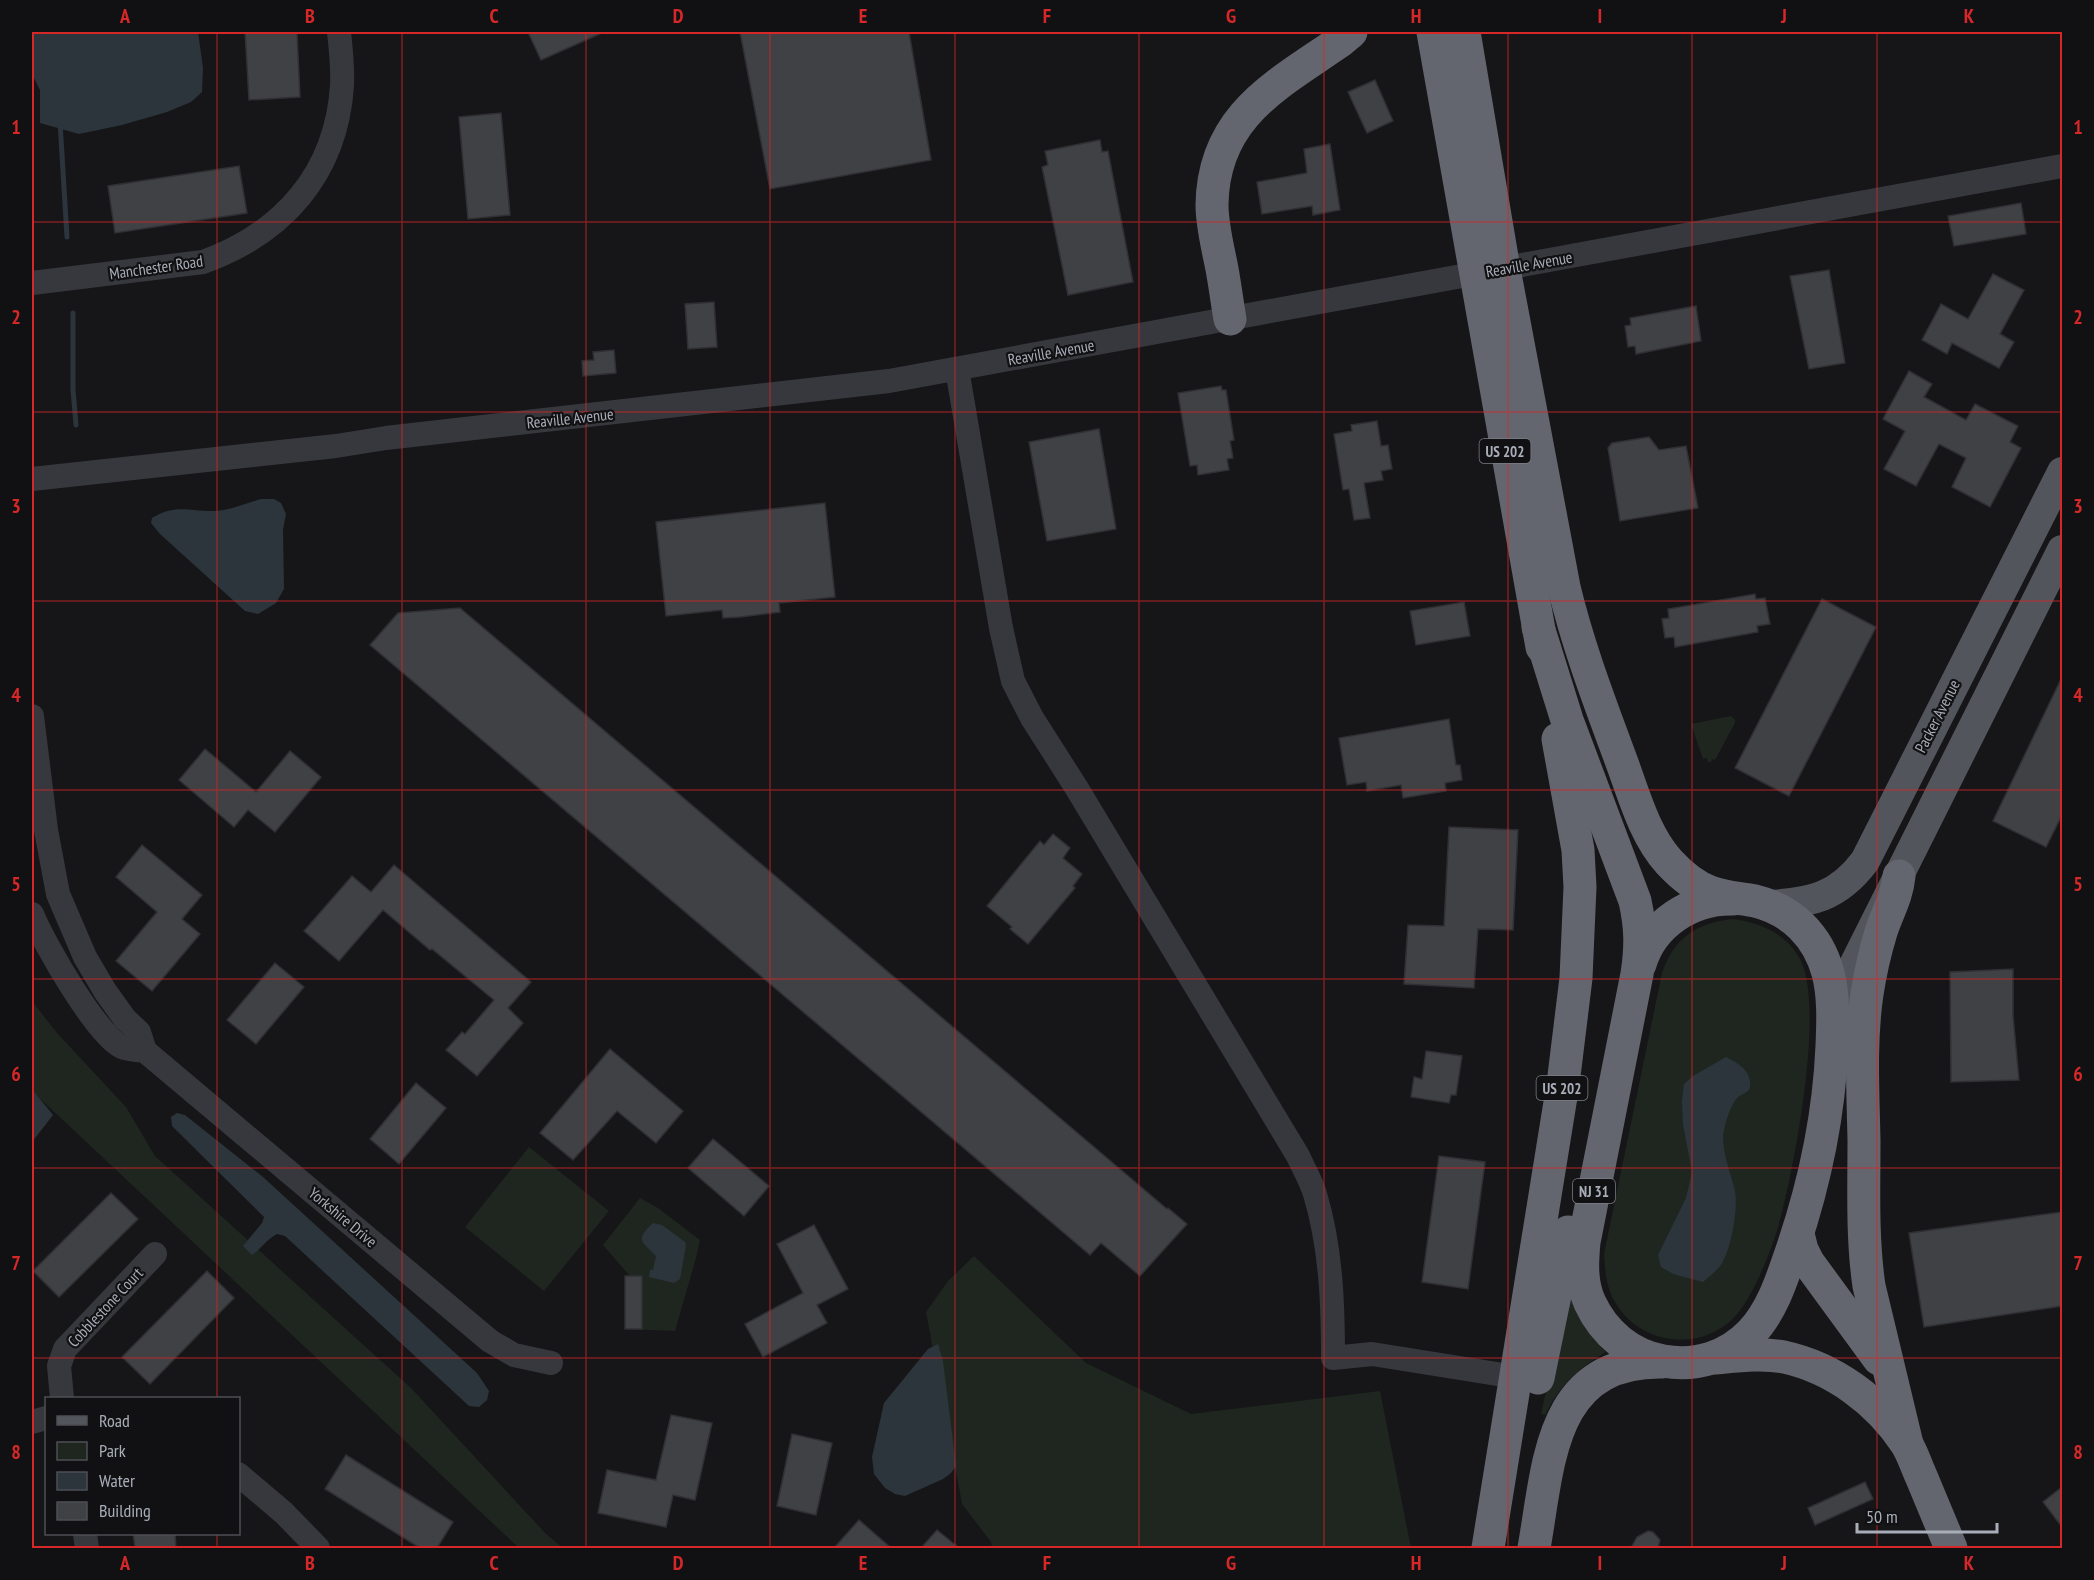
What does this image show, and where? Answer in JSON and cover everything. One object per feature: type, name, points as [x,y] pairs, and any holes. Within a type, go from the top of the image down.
[{"type":"highway","points":[[1230,319],[1212,205],[1215,176],[1222,149],[1237,122],[1259,100],[1351,32]]},
{"type":"highway","name":"US 202","points":[[1433,32],[1564,587],[1599,703],[1648,831],[1661,852],[1691,882],[1715,894],[1780,910],[1798,922],[1818,948],[1829,980],[1833,1026],[1828,1096],[1818,1162],[1798,1234],[1775,1294],[1760,1322],[1738,1344],[1713,1358],[1686,1363],[1636,1365],[1610,1371],[1590,1384],[1570,1405],[1557,1432],[1549,1462],[1534,1548]]},
{"type":"highway","name":"US 202","points":[[1464,32],[1490,272],[1538,627],[1578,850],[1580,922],[1569,1043],[1488,1548]]},
{"type":"highway","name":"NJ 31","points":[[1538,627],[1568,720],[1635,902],[1641,948],[1583,1250],[1582,1274],[1585,1292],[1602,1323],[1613,1336],[1636,1352],[1672,1363]]},
{"type":"highway","points":[[1899,876],[1898,892],[1882,930],[1867,996],[1864,1049],[1866,1266],[1907,1444],[1951,1548]]},
{"type":"highway","points":[[1637,974],[1649,944],[1659,929],[1669,920],[1707,900],[1753,902]]},
{"type":"highway","points":[[1505,1548],[1576,1192],[1606,1130]]},
{"type":"highway","points":[[1798,1234],[1808,1262],[1890,1375]]},
{"type":"highway","points":[[1713,1358],[1761,1355],[1783,1357],[1810,1365],[1856,1389],[1884,1415],[1907,1444]]},
{"type":"main road","name":"Packer Avenue","points":[[1753,902],[1811,901],[1842,886],[1865,861],[2062,472]]},
{"type":"main road","points":[[1833,1026],[1834,1014],[1849,975],[2062,550]]},
{"type":"street","name":"Manchester Road","points":[[32,283],[203,262],[253,239],[276,222],[299,200],[312,182],[332,136],[339,112],[342,86],[339,32]]},
{"type":"street","name":"Reaville Avenue","points":[[32,479],[889,381],[2062,166]]},
{"type":"street","points":[[957,369],[1013,681],[1032,718],[1298,1156],[1314,1192],[1329,1255],[1333,1358],[1372,1354],[1516,1377]]},
{"type":"street","name":"Yorkshire Drive","points":[[32,716],[46,830],[58,894],[85,957],[112,1000],[139,1032],[145,1051]]},
{"type":"street","points":[[1901,790],[1935,804]]},
{"type":"street","name":"Yorkshire Drive","points":[[32,914],[43,940],[65,977],[105,1031],[121,1047],[145,1051],[490,1341],[514,1355],[551,1363]]},
{"type":"street","name":"Cobblestone Court","points":[[62,1397],[59,1366],[65,1349],[155,1254]]},
{"type":"street","points":[[240,1476],[284,1513],[318,1548]]},
{"type":"green space","points":[[1731,716],[1735,723],[1715,760],[1708,762],[1707,758],[1703,759],[1691,724]]},
{"type":"green space","points":[[1732,919],[1771,930],[1787,942],[1800,959],[1807,983],[1810,1014],[1804,1093],[1784,1206],[1774,1241],[1755,1285],[1738,1313],[1724,1326],[1709,1334],[1691,1339],[1674,1339],[1657,1336],[1626,1317],[1610,1291],[1604,1254],[1662,973],[1673,950],[1688,934],[1707,924]]},
{"type":"green space","points":[[32,1001],[57,1033],[126,1107],[155,1156],[411,1388],[546,1534],[563,1548],[519,1548],[32,1091]]},
{"type":"green space","points":[[529,1147],[609,1211],[544,1291],[465,1227]]},
{"type":"green space","points":[[640,1198],[658,1208],[700,1240],[675,1331],[625,1329],[625,1276],[629,1275],[603,1245]]},
{"type":"green space","points":[[974,1256],[1086,1363],[1191,1414],[1380,1391],[1411,1548],[992,1548],[991,1542],[962,1504],[926,1312],[948,1281]]},
{"type":"green space","points":[[1567,1297],[1570,1297],[1580,1320],[1589,1333],[1606,1352],[1587,1365],[1563,1387],[1545,1415],[1541,1414]]},
{"type":"water","points":[[32,32],[198,32],[203,68],[202,92],[191,102],[167,112],[79,134],[40,123],[40,90],[32,74]]},
{"type":"water","points":[[261,499],[274,499],[281,503],[286,514],[283,530],[284,589],[276,603],[258,614],[245,611],[160,534],[151,523],[152,518],[176,509],[221,510]]},
{"type":"water","points":[[1726,1057],[1745,1070],[1749,1077],[1750,1088],[1737,1098],[1732,1106],[1723,1137],[1724,1151],[1736,1198],[1732,1235],[1722,1263],[1703,1282],[1673,1274],[1661,1267],[1658,1255],[1686,1198],[1692,1172],[1683,1124],[1684,1084],[1693,1076]]},
{"type":"water","points":[[32,1089],[53,1115],[32,1142]]},
{"type":"water","points":[[177,1113],[185,1115],[263,1177],[477,1373],[489,1391],[487,1400],[479,1407],[469,1406],[285,1236],[277,1234],[252,1255],[243,1246],[262,1223],[264,1217],[172,1126],[171,1117]]},
{"type":"water","points":[[653,1223],[662,1225],[685,1242],[680,1279],[674,1283],[649,1277],[656,1256],[644,1244],[642,1237]]},
{"type":"water","points":[[938,1344],[943,1361],[956,1466],[943,1479],[905,1496],[895,1494],[885,1488],[874,1474],[872,1457],[884,1403],[928,1349]]},
{"type":"building","points":[[245,32],[297,32],[300,97],[249,100]]},
{"type":"building","points":[[528,32],[604,32],[541,60]]},
{"type":"building","points":[[740,32],[909,32],[931,160],[770,189]]},
{"type":"building","points":[[1375,80],[1393,121],[1367,133],[1348,92]]},
{"type":"building","points":[[501,113],[510,215],[468,219],[459,117]]},
{"type":"building","points":[[1100,140],[1102,152],[1108,151],[1133,282],[1068,295],[1042,167],[1048,165],[1045,151]]},
{"type":"building","points":[[1330,144],[1340,210],[1313,215],[1312,206],[1262,214],[1257,182],[1307,173],[1304,149]]},
{"type":"building","points":[[239,166],[247,213],[115,233],[108,186]]},
{"type":"building","points":[[2021,203],[2026,234],[1954,246],[1948,216]]},
{"type":"building","points":[[1829,270],[1845,363],[1809,369],[1790,276]]},
{"type":"building","points":[[1993,274],[2024,290],[2000,334],[2014,342],[1999,368],[1952,343],[1947,354],[1922,340],[1941,304],[1968,319]]},
{"type":"building","points":[[714,302],[717,347],[688,349],[685,304]]},
{"type":"building","points":[[1696,306],[1701,341],[1636,354],[1635,346],[1628,347],[1625,326],[1631,325],[1630,318]]},
{"type":"building","points":[[614,350],[616,373],[583,376],[582,361],[594,360],[593,352]]},
{"type":"building","points":[[1909,371],[1932,384],[1924,397],[1966,420],[1975,404],[2018,426],[2010,442],[2021,448],[1990,507],[1952,487],[1966,458],[1939,444],[1916,486],[1884,469],[1905,431],[1883,419]]},
{"type":"building","points":[[1221,386],[1222,390],[1226,390],[1234,440],[1230,441],[1233,458],[1227,459],[1229,470],[1198,475],[1197,465],[1190,466],[1178,393]]},
{"type":"building","points":[[1377,421],[1381,446],[1388,445],[1392,469],[1381,471],[1383,480],[1364,483],[1370,518],[1354,520],[1349,489],[1343,490],[1334,434],[1352,431],[1351,425]]},
{"type":"building","points":[[1099,429],[1116,529],[1047,541],[1029,442]]},
{"type":"building","points":[[1649,437],[1659,450],[1686,446],[1698,508],[1620,521],[1608,448],[1612,443]]},
{"type":"building","points":[[825,503],[835,597],[779,603],[780,612],[740,617],[723,618],[722,610],[666,616],[656,522]]},
{"type":"building","points":[[1755,594],[1756,599],[1765,598],[1770,624],[1757,626],[1758,632],[1675,647],[1674,637],[1665,638],[1662,619],[1669,618],[1668,609]]},
{"type":"building","points":[[1822,599],[1876,627],[1789,796],[1735,768]]},
{"type":"building","points":[[1464,602],[1470,636],[1416,645],[1410,611]]},
{"type":"building","points":[[460,608],[1187,1224],[1140,1276],[1101,1243],[1090,1255],[370,645],[398,613]]},
{"type":"building","points":[[2062,677],[2062,815],[2046,847],[1993,821]]},
{"type":"building","points":[[1449,719],[1456,765],[1460,765],[1462,780],[1445,783],[1446,791],[1403,798],[1401,785],[1367,791],[1366,782],[1347,785],[1339,738]]},
{"type":"building","points":[[205,749],[256,792],[290,751],[321,777],[275,832],[248,810],[234,827],[179,780]]},
{"type":"building","points":[[1449,827],[1518,830],[1513,930],[1478,929],[1474,988],[1404,984],[1408,925],[1444,926]]},
{"type":"building","points":[[1053,834],[1070,848],[1063,858],[1082,874],[1073,886],[1075,888],[1028,944],[987,906],[1040,841],[1044,845]]},
{"type":"building","points":[[142,845],[202,895],[182,919],[200,934],[152,991],[116,961],[157,912],[116,877]]},
{"type":"building","points":[[394,865],[531,982],[508,1008],[523,1023],[477,1076],[446,1050],[462,1032],[465,1034],[494,1000],[383,910],[339,961],[304,931],[352,876],[371,892]]},
{"type":"building","points":[[275,963],[304,987],[256,1044],[227,1020]]},
{"type":"building","points":[[2013,969],[2013,1016],[2019,1080],[1951,1082],[1950,972]]},
{"type":"building","points":[[610,1049],[683,1111],[656,1143],[617,1111],[573,1160],[540,1133]]},
{"type":"building","points":[[1426,1051],[1462,1056],[1456,1095],[1451,1095],[1449,1103],[1411,1097],[1414,1077],[1422,1079]]},
{"type":"building","points":[[416,1083],[446,1108],[399,1164],[370,1139]]},
{"type":"building","points":[[713,1139],[769,1186],[744,1216],[688,1168]]},
{"type":"building","points":[[1439,1156],[1485,1162],[1468,1289],[1422,1282]]},
{"type":"building","points":[[111,1193],[138,1219],[59,1297],[33,1271]]},
{"type":"building","points":[[2062,1212],[2062,1306],[1924,1327],[1909,1233]]},
{"type":"building","points":[[814,1225],[848,1289],[817,1305],[827,1323],[763,1357],[745,1324],[803,1293],[777,1244]]},
{"type":"building","points":[[207,1271],[234,1298],[150,1384],[122,1357]]},
{"type":"building","points":[[625,1276],[642,1276],[642,1329],[625,1329]]},
{"type":"building","points":[[671,1415],[712,1423],[695,1500],[673,1495],[666,1527],[598,1513],[607,1470],[656,1480]]},
{"type":"building","points":[[792,1434],[832,1443],[816,1515],[777,1506]]},
{"type":"building","points":[[346,1455],[453,1522],[437,1548],[420,1548],[325,1489]]},
{"type":"building","points":[[1865,1482],[1873,1499],[1815,1525],[1808,1508]]},
{"type":"building","points":[[2062,1487],[2062,1527],[2043,1502]]},
{"type":"building","points":[[859,1520],[891,1548],[834,1548]]},
{"type":"building","points":[[937,1530],[959,1548],[921,1548]]},
{"type":"building","points":[[1648,1531],[1653,1532],[1660,1540],[1658,1548],[1631,1548],[1637,1537]]},
{"type":"building","points":[[133,1535],[175,1535],[176,1548],[135,1548]]},
{"type":"waterway","points":[[60,122],[67,237]]},
{"type":"waterway","points":[[73,313],[73,390],[76,425]]}]
